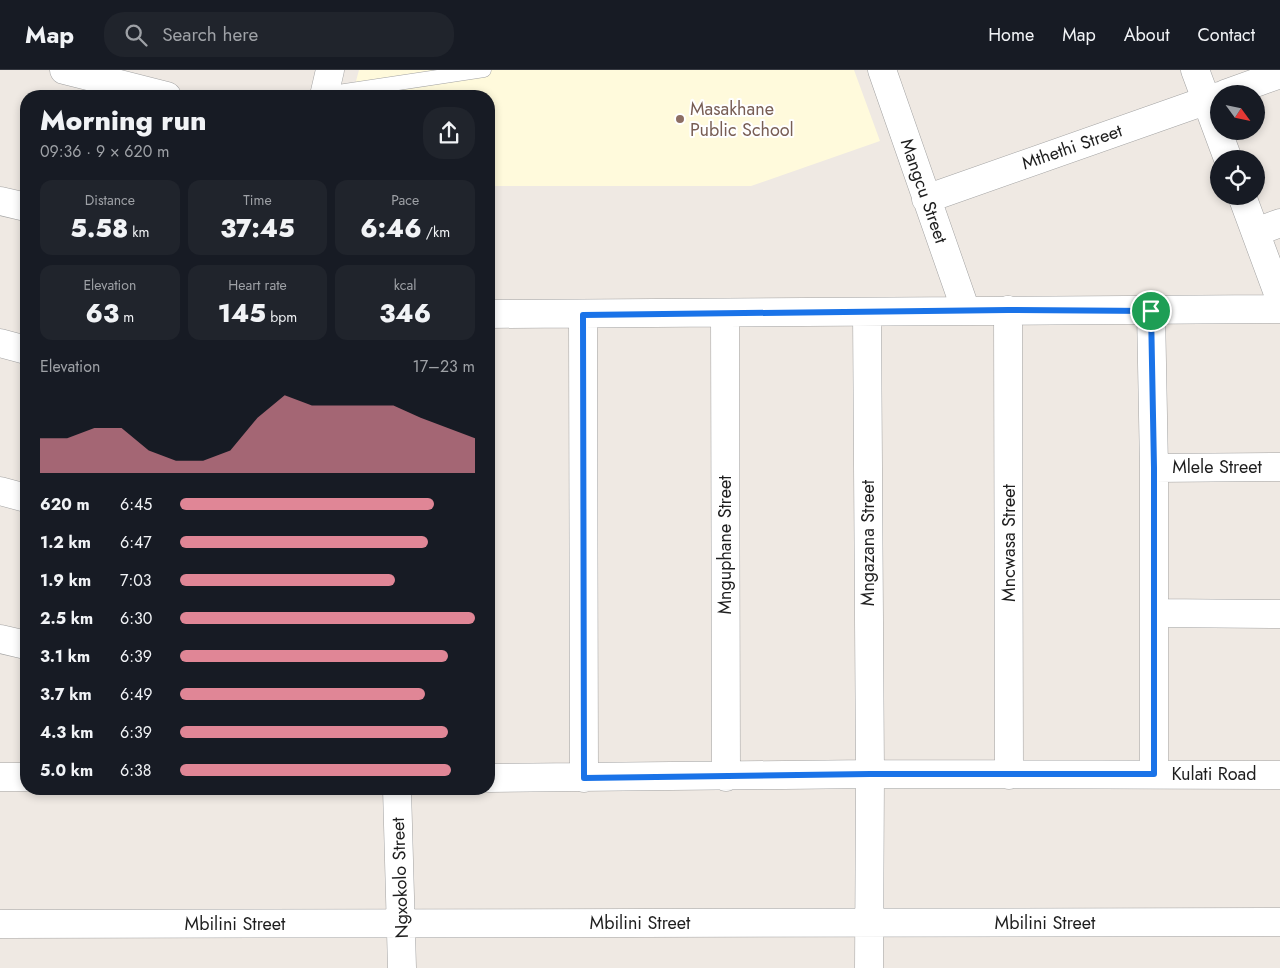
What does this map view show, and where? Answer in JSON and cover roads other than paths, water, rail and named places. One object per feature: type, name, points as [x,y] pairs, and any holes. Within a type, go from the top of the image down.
[{"type":"street","points":[[64,70],[143,90]]},
{"type":"street","name":"Mangcu Street","points":[[882,70],[966,311]]},
{"type":"street","points":[[1194,70],[1210,90]]},
{"type":"street","name":"Mthethi Street","points":[[1249,85],[1280,74]]},
{"type":"street","name":"Mthethi Street","points":[[926,199],[1210,99]]},
{"type":"street","points":[[0,200],[20,205]]},
{"type":"street","points":[[1249,205],[1268,228],[1280,299]]},
{"type":"street","name":"Mncwasa Street","points":[[1008,310],[1010,775]]},
{"type":"street","points":[[495,314],[1280,310]]},
{"type":"street","points":[[1151,311],[1155,613],[1154,774]]},
{"type":"street","name":"Mngazana Street","points":[[867,312],[870,774],[869,968]]},
{"type":"street","name":"Mnguphane Street","points":[[725,314],[726,777]]},
{"type":"street","points":[[583,315],[584,778]]},
{"type":"street","points":[[0,343],[20,348]]},
{"type":"street","name":"Mlele Street","points":[[1154,468],[1280,467]]},
{"type":"street","points":[[0,491],[20,496]]},
{"type":"street","points":[[1155,613],[1280,614]]},
{"type":"street","points":[[0,639],[20,644]]},
{"type":"street","name":"Kulati Road","points":[[495,778],[870,774],[1280,774]]},
{"type":"street","points":[[0,777],[20,777]]},
{"type":"street","name":"Ngxokolo Street","points":[[397,795],[402,968]]},
{"type":"street","name":"Mbilini Street","points":[[0,924],[1280,922]]},
{"type":"lane","points":[[327,87],[484,70]]},
{"type":"place","name":"Masakhane Public School","points":[[680,119]]}]
